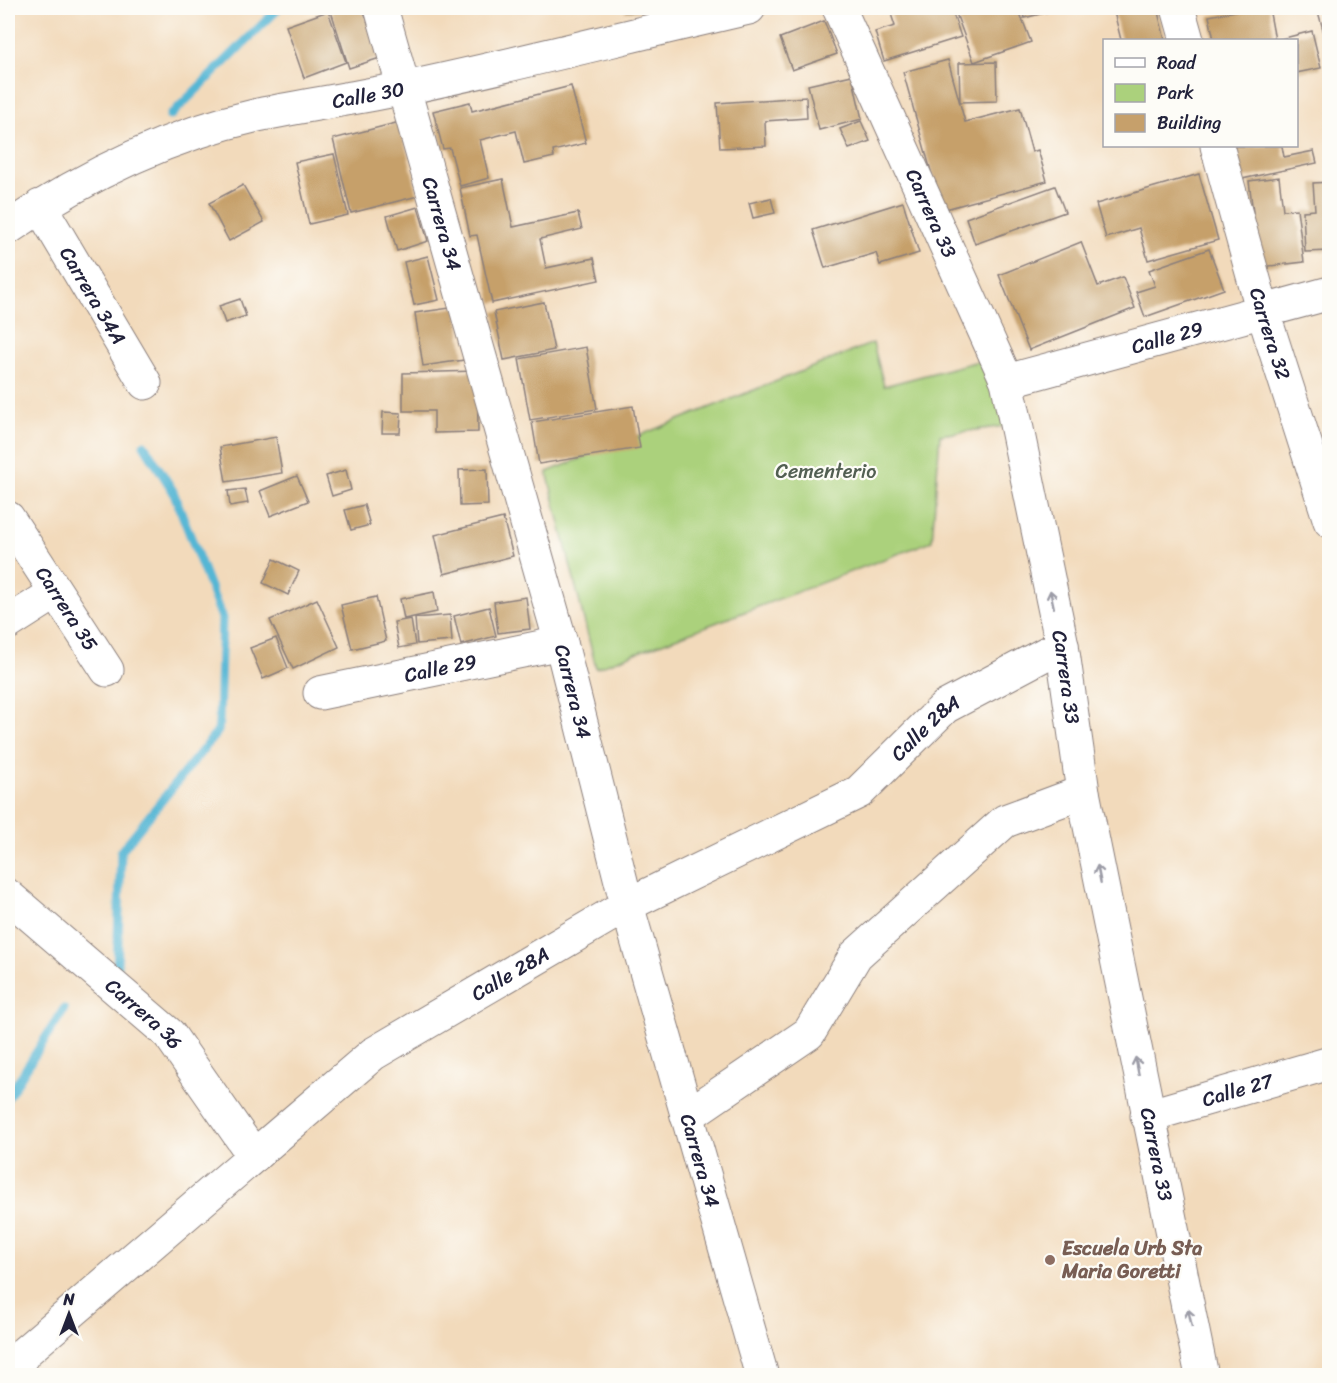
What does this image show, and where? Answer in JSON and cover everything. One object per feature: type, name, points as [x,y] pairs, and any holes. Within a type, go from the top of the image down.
[{"type":"street","name":"Carrera 34","points":[[381,8],[561,643],[627,905],[762,1376]]},
{"type":"street","name":"Calle 30","points":[[8,228],[40,206],[113,166],[172,141],[256,116],[404,88],[749,8]]},
{"type":"street","name":"Carrera 33","points":[[838,8],[1007,381],[1062,645],[1083,792],[1202,1376]]},
{"type":"street","points":[[1178,8],[1187,39]]},
{"type":"street","name":"Carrera 32","points":[[1216,147],[1263,312],[1329,521]]},
{"type":"street","name":"Carrera 34A","points":[[40,206],[145,383]]},
{"type":"street","name":"Calle 29","points":[[1007,381],[1329,293]]},
{"type":"street","name":"Carrera 35","points":[[8,518],[107,670]]},
{"type":"street","points":[[8,623],[55,593]]},
{"type":"street","name":"Calle 29","points":[[320,693],[561,643]]},
{"type":"street","name":"Calle 28A","points":[[9,1376],[25,1352],[373,1054],[627,905],[859,792],[945,707],[1062,645]]},
{"type":"street","points":[[687,1116],[809,1033],[856,955],[1005,821],[1083,792]]},
{"type":"street","name":"Carrera 36","points":[[8,896],[169,1034],[254,1156]]},
{"type":"street","name":"Calle 27","points":[[1148,1116],[1329,1063]]},
{"type":"green space","name":"Cementerio","points":[[873,343],[884,386],[979,361],[1013,425],[940,435],[932,541],[596,668],[547,472]]},
{"type":"building","points":[[330,8],[363,8],[380,58],[349,68]]},
{"type":"building","points":[[625,8],[648,8],[648,11],[625,12]]},
{"type":"building","points":[[652,8],[683,8],[654,16]]},
{"type":"building","points":[[889,8],[951,8],[961,37],[884,61],[875,32],[895,26]]},
{"type":"building","points":[[954,8],[1018,8],[1031,42],[974,62]]},
{"type":"building","points":[[1022,8],[1064,8],[1024,18]]},
{"type":"building","points":[[1113,8],[1157,8],[1165,39],[1121,39]]},
{"type":"building","points":[[1251,8],[1269,8],[1275,39],[1214,39],[1209,16]]},
{"type":"building","points":[[1317,8],[1330,8],[1330,51],[1329,51]]},
{"type":"building","points":[[328,11],[346,62],[304,78],[286,26]]},
{"type":"building","points":[[824,21],[837,54],[792,70],[780,38]]},
{"type":"building","points":[[1312,31],[1321,68],[1298,73],[1298,39],[1281,39]]},
{"type":"building","points":[[948,60],[965,122],[1020,108],[1032,152],[1038,150],[1047,181],[942,210],[903,72]]},
{"type":"building","points":[[996,62],[997,101],[960,102],[959,63]]},
{"type":"building","points":[[852,75],[862,119],[819,130],[808,85]]},
{"type":"building","points":[[571,86],[586,143],[553,151],[554,157],[524,164],[516,131],[480,140],[489,178],[460,186],[450,148],[443,149],[433,111],[470,102],[472,111]]},
{"type":"building","points":[[806,97],[807,118],[765,121],[766,146],[720,148],[717,103]]},
{"type":"building","points":[[861,121],[870,141],[849,149],[840,129]]},
{"type":"building","points":[[400,122],[418,196],[351,213],[333,139]]},
{"type":"building","points":[[1234,147],[1282,147],[1284,157],[1314,151],[1317,163],[1242,179]]},
{"type":"building","points":[[334,154],[348,215],[309,224],[295,162]]},
{"type":"building","points":[[1199,174],[1218,240],[1148,260],[1139,228],[1106,238],[1096,204]]},
{"type":"building","points":[[1279,177],[1283,210],[1297,209],[1304,262],[1260,267],[1249,181]]},
{"type":"building","points":[[503,179],[513,227],[578,213],[582,229],[540,239],[546,268],[594,258],[599,280],[492,303],[477,235],[470,236],[460,188]]},
{"type":"building","points":[[1330,182],[1330,251],[1305,252],[1303,211],[1315,210],[1313,183]]},
{"type":"building","points":[[243,185],[264,222],[229,241],[209,203]]},
{"type":"building","points":[[1055,186],[1065,212],[975,244],[966,218]]},
{"type":"building","points":[[771,198],[775,213],[753,218],[749,203]]},
{"type":"building","points":[[903,202],[919,253],[880,265],[876,253],[825,268],[813,230]]},
{"type":"building","points":[[418,207],[428,241],[397,251],[387,216]]},
{"type":"building","points":[[1081,242],[1098,286],[1123,277],[1135,308],[1029,350],[999,275]]},
{"type":"building","points":[[1209,249],[1224,289],[1145,317],[1136,292],[1155,286],[1149,270]]},
{"type":"building","points":[[428,256],[439,300],[414,305],[404,262]]},
{"type":"building","points":[[240,299],[246,316],[225,323],[219,306]]},
{"type":"building","points":[[544,302],[554,350],[504,360],[494,312]]},
{"type":"building","points":[[457,307],[464,360],[423,366],[415,313]]},
{"type":"building","points":[[586,347],[597,409],[530,420],[519,359]]},
{"type":"building","points":[[477,371],[478,432],[434,433],[434,411],[403,411],[403,373]]},
{"type":"building","points":[[633,406],[640,448],[539,464],[532,422]]},
{"type":"building","points":[[383,412],[401,413],[400,433],[382,433]]},
{"type":"building","points":[[276,437],[282,473],[226,482],[220,447]]},
{"type":"building","points":[[487,469],[488,505],[460,506],[459,470]]},
{"type":"building","points":[[346,470],[351,490],[332,496],[326,476]]},
{"type":"building","points":[[297,476],[308,501],[270,516],[260,491]]},
{"type":"building","points":[[245,489],[248,503],[230,506],[228,491]]},
{"type":"building","points":[[364,505],[370,525],[351,530],[345,510]]},
{"type":"building","points":[[503,518],[513,556],[444,574],[435,535]]},
{"type":"building","points":[[274,559],[299,571],[288,595],[263,583]]},
{"type":"building","points":[[434,592],[437,612],[404,619],[400,599]]},
{"type":"building","points":[[376,597],[386,641],[352,649],[341,605]]},
{"type":"building","points":[[526,597],[530,629],[498,633],[494,602]]},
{"type":"building","points":[[317,599],[339,647],[293,669],[270,620]]},
{"type":"building","points":[[489,607],[496,636],[461,645],[454,616]]},
{"type":"building","points":[[450,615],[452,641],[417,644],[415,618]]},
{"type":"building","points":[[411,619],[415,645],[399,648],[394,622]]},
{"type":"building","points":[[276,638],[288,668],[263,679],[250,648]]},
{"type":"waterway","points":[[170,116],[279,8]]},
{"type":"waterway","points":[[117,971],[121,851],[218,731],[219,722],[222,618],[173,491],[144,445]]},
{"type":"waterway","points":[[8,1097],[64,1009]]},
{"type":"place","name":"Escuela Urb Sta Maria Goretti","points":[[1050,1260]]}]
